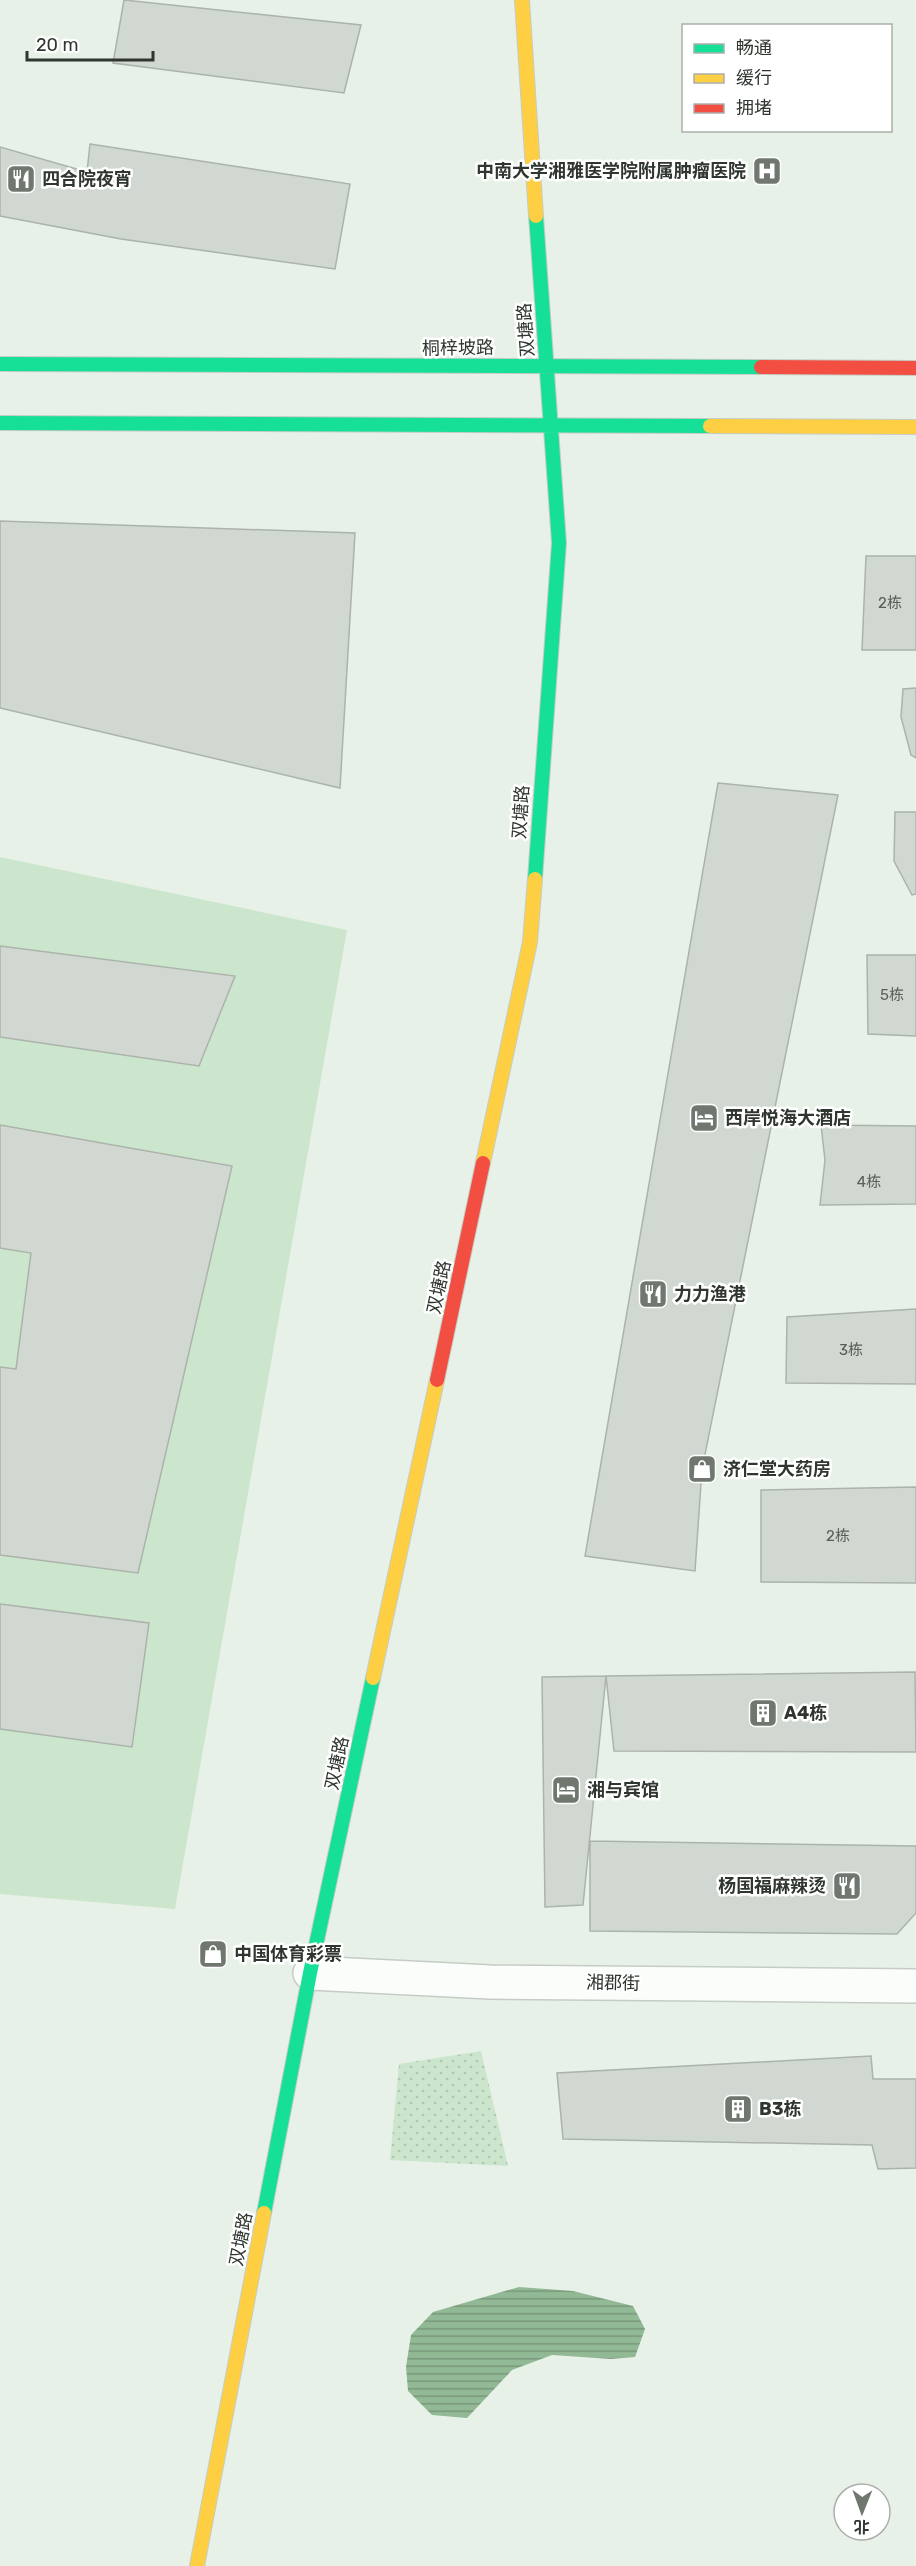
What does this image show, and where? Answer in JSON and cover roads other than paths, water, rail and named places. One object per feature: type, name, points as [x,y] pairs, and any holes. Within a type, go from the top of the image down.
[{"type":"street","name":"双塘路","points":[[197,2566],[310,1973],[530,942],[559,543],[549,426],[522,0]]},
{"type":"street","name":"桐梓坡路","points":[[0,364],[916,368]]},
{"type":"street","points":[[0,423],[916,427]]},
{"type":"street","name":"湘郡街","points":[[310,1973],[490,1982],[916,1986]]},
{"type":"place","name":"中南大学湘雅医学院附属肿瘤医院","points":[[767,171]]},
{"type":"place","name":"四合院夜宵","points":[[21,179]]},
{"type":"place","name":"西岸悦海大酒店","points":[[704,1118]]},
{"type":"place","name":"力力渔港","points":[[653,1294]]},
{"type":"place","name":"济仁堂大药房","points":[[702,1469]]},
{"type":"place","name":"A4栋","points":[[763,1713]]},
{"type":"place","name":"湘与宾馆","points":[[566,1790]]},
{"type":"place","name":"杨国福麻辣烫","points":[[847,1886]]},
{"type":"place","name":"中国体育彩票","points":[[213,1954]]},
{"type":"place","name":"B3栋","points":[[738,2109]]}]
